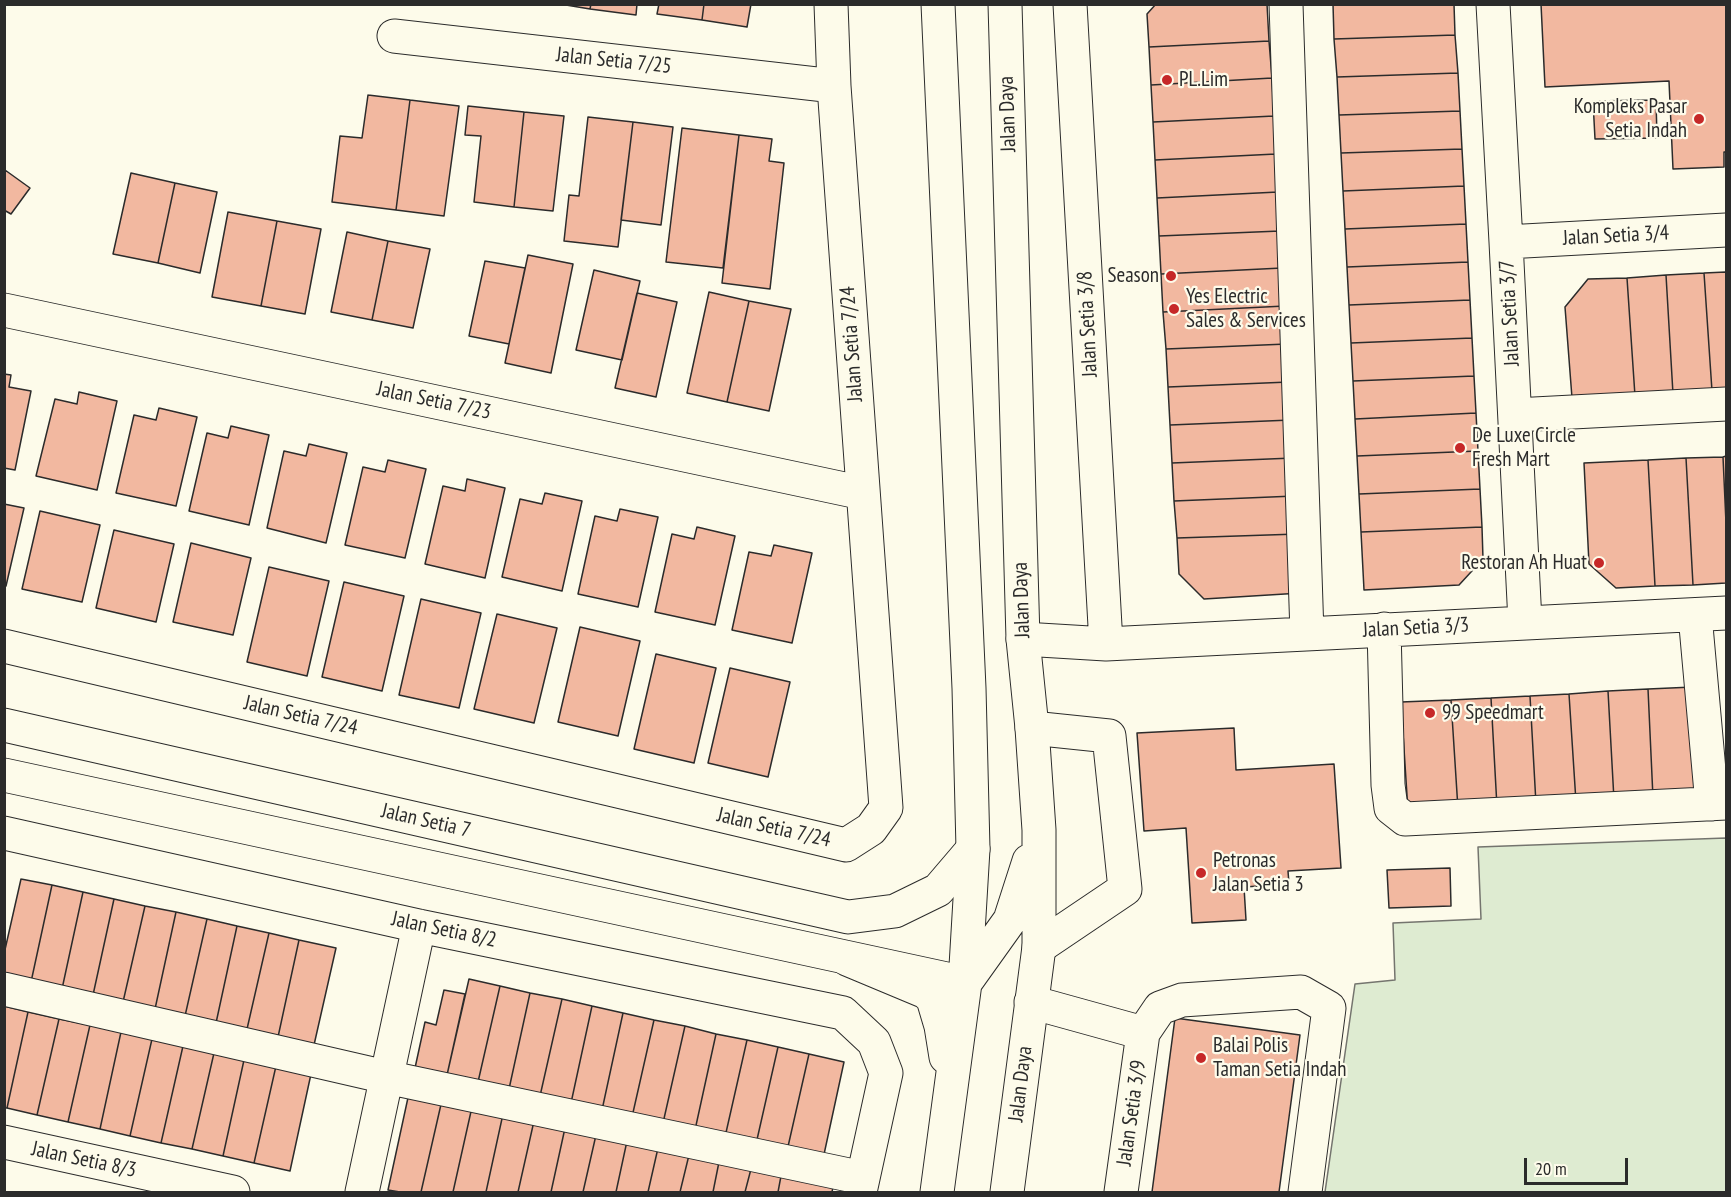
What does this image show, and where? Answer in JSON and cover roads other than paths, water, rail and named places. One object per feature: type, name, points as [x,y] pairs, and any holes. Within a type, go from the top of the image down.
[{"type":"street","name":"Jalan Setia 7/24","points":[[4,646],[846,844],[872,829],[886,808],[834,86],[831,4]]},
{"type":"street","name":"Jalan Daya","points":[[1005,4],[1023,639],[1032,728],[1038,830],[1039,947],[1007,1192]]},
{"type":"street","name":"Jalan Setia 3/8","points":[[1070,4],[1106,644]]},
{"type":"street","points":[[1286,4],[1307,634]]},
{"type":"street","name":"Jalan Setia 3/7","points":[[1493,4],[1525,622]]},
{"type":"street","points":[[937,1192],[966,983],[973,849],[943,12]]},
{"type":"street","name":"Jalan Setia 7/25","points":[[394,36],[834,86]]},
{"type":"street","name":"Jalan Setia 3/4","points":[[1506,242],[1726,230]]},
{"type":"street","name":"Jalan Setia 7/23","points":[[4,310],[862,493]]},
{"type":"street","points":[[1515,415],[1726,404]]},
{"type":"street","name":"Jalan Setia 3/3","points":[[1023,639],[1106,644],[1711,614]]},
{"type":"street","points":[[1384,629],[1390,808],[1405,819],[1719,803],[1711,614]]},
{"type":"street","name":"Jalan Setia 7","points":[[4,725],[848,917],[895,911],[938,890],[973,849]]},
{"type":"street","points":[[1032,728],[1109,736],[1125,889],[1039,947]]},
{"type":"street","points":[[4,775],[966,983]]},
{"type":"street","points":[[966,983],[1010,921],[1038,830]]},
{"type":"street","name":"Jalan Setia 8/2","points":[[4,833],[419,926],[843,1013],[874,1042],[886,1073],[861,1185]]},
{"type":"street","points":[[362,1192],[419,926]]},
{"type":"street","points":[[847,958],[919,988],[933,999],[941,1026],[951,1089]]},
{"type":"street","points":[[4,989],[861,1185]]},
{"type":"street","points":[[1031,1002],[1143,1033],[1160,1008],[1182,1000],[1301,992],[1329,1008],[1305,1192]]},
{"type":"street","name":"Jalan Setia 3/9","points":[[1121,1192],[1143,1033]]},
{"type":"street","name":"Jalan Setia 8/3","points":[[4,1142],[233,1192]]},
{"type":"place","name":"PL.Lim","points":[[1167,80]]},
{"type":"place","name":"Kompleks Pasar Setia Indah","points":[[1699,119]]},
{"type":"place","name":"Season","points":[[1171,276]]},
{"type":"place","name":"Yes Electric Sales & Services","points":[[1174,309]]},
{"type":"place","name":"De Luxe Circle Fresh Mart","points":[[1460,448]]},
{"type":"place","name":"Restoran Ah Huat","points":[[1599,563]]},
{"type":"place","name":"99 Speedmart","points":[[1430,713]]},
{"type":"place","name":"Petronas Jalan Setia 3","points":[[1201,873]]},
{"type":"place","name":"Balai Polis Taman Setia Indah","points":[[1201,1058]]}]
